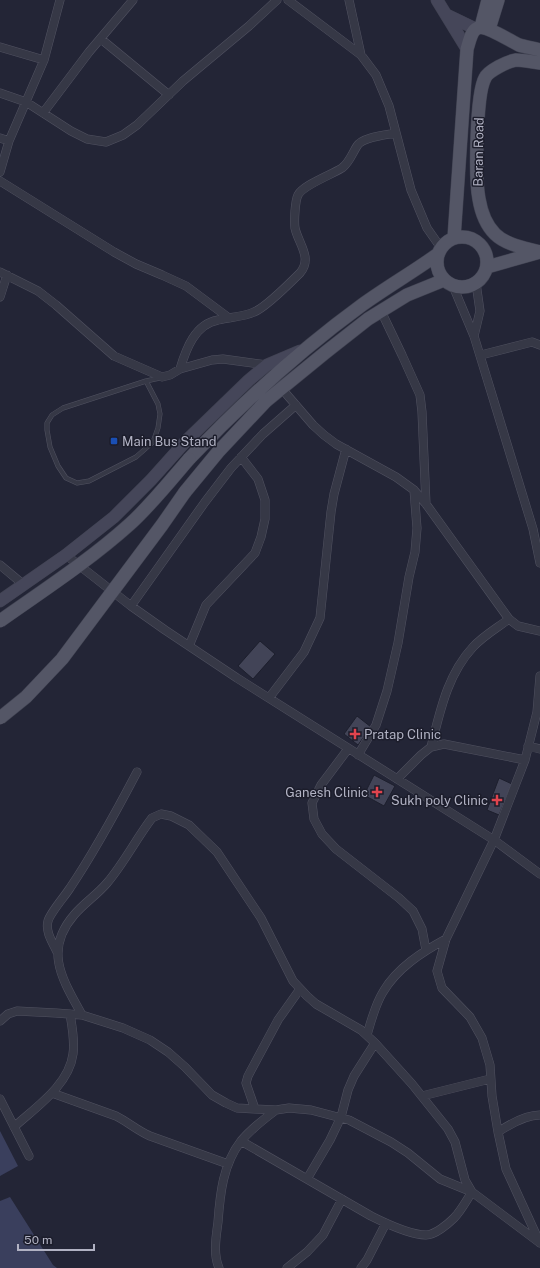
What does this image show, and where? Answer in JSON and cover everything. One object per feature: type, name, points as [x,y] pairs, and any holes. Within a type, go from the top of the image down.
[{"type":"main road","name":"Baran Road","points":[[482,29],[488,0]]},
{"type":"main road","name":"Baran Road","points":[[454,238],[467,49],[473,33],[482,29],[498,0]]},
{"type":"main road","points":[[482,29],[521,46],[540,50]]},
{"type":"main road","name":"Baran Road","points":[[540,63],[515,60],[498,66],[485,77],[480,102],[476,179],[479,200],[485,220],[495,235],[509,243],[540,252]]},
{"type":"main road","points":[[0,621],[103,547],[131,523],[212,434],[263,386],[305,349],[363,305],[439,251],[449,240],[465,237],[477,242],[482,247],[486,257],[487,267],[483,276],[469,287],[461,288],[449,283],[440,275],[437,268],[436,261],[439,251]]},
{"type":"main road","points":[[487,267],[540,252]]},
{"type":"main road","points":[[0,718],[26,697],[62,659],[185,492],[218,452],[266,402],[368,319],[408,295],[449,283]]},
{"type":"street","points":[[0,172],[10,141],[44,60],[60,0]]},
{"type":"street","points":[[43,113],[89,52],[133,0]]},
{"type":"street","points":[[0,93],[26,102],[71,131],[87,139],[106,142],[123,135],[137,125],[183,81],[249,26],[277,0]]},
{"type":"street","points":[[288,0],[361,55],[376,76],[389,106],[411,190],[427,228],[439,251]]},
{"type":"street","points":[[349,0],[361,55]]},
{"type":"street","points":[[437,0],[467,49]]},
{"type":"street","points":[[447,15],[482,29]]},
{"type":"street","points":[[101,39],[169,95]]},
{"type":"street","points":[[0,47],[44,60]]},
{"type":"street","points":[[180,370],[185,352],[193,337],[204,325],[216,320],[242,316],[255,312],[301,272],[305,265],[305,255],[295,228],[295,208],[298,195],[305,188],[343,167],[351,157],[358,144],[364,140],[396,133]]},
{"type":"street","points":[[0,138],[10,141]]},
{"type":"street","points":[[0,181],[114,252],[136,264],[186,286],[229,318]]},
{"type":"street","points":[[0,297],[4,274],[38,290],[114,356],[162,377],[212,360],[223,359],[267,365]]},
{"type":"street","points":[[449,283],[474,336],[533,530],[540,563]]},
{"type":"street","points":[[474,336],[480,311],[476,283]]},
{"type":"street","points":[[381,311],[420,395],[426,504]]},
{"type":"street","points":[[480,355],[532,342],[540,345]]},
{"type":"street","points":[[0,602],[66,555],[114,517],[151,480],[186,441],[249,380],[267,365],[305,349]]},
{"type":"street","points":[[282,388],[324,435],[396,477],[414,490],[426,504],[509,619],[518,626],[540,631]]},
{"type":"street","points":[[132,606],[205,502],[231,468],[263,434],[296,405]]},
{"type":"street","points":[[269,698],[304,652],[320,618],[331,512],[334,494],[346,449]]},
{"type":"street","points":[[189,646],[206,604],[255,553],[261,537],[265,519],[264,500],[258,479],[241,457]]},
{"type":"street","points":[[358,755],[376,725],[387,691],[398,643],[409,577],[415,552],[417,528],[414,490]]},
{"type":"street","points":[[66,555],[132,606],[189,646],[348,749],[494,840],[540,874]]},
{"type":"street","points":[[0,564],[24,585]]},
{"type":"street","points":[[430,748],[445,694],[458,666],[474,646],[509,619]]},
{"type":"street","points":[[540,676],[537,712],[525,760],[494,840],[446,939],[437,971],[442,988],[470,1017],[482,1038],[490,1065],[492,1096],[506,1169],[540,1243]]},
{"type":"street","points":[[396,779],[430,748],[444,744],[525,760]]},
{"type":"street","points":[[528,746],[540,749]]},
{"type":"street","points":[[348,749],[321,784],[312,802],[314,819],[322,834],[336,849],[399,898],[413,911],[422,929],[426,950]]},
{"type":"street","points":[[58,952],[47,927],[48,919],[70,889],[114,817],[137,772]]},
{"type":"street","points":[[82,1014],[62,976],[58,960],[58,952],[63,929],[74,915],[104,887],[116,873],[152,818],[161,814],[172,816],[189,824],[217,852],[261,918],[286,969],[300,989],[316,1004],[342,1018],[367,1035],[422,1096],[448,1129],[455,1142],[465,1180],[472,1192]]},
{"type":"street","points":[[367,1035],[374,1011],[383,992],[392,980],[414,958],[446,939]]},
{"type":"street","points":[[255,1109],[246,1083],[248,1076],[278,1020],[300,989]]},
{"type":"street","points":[[0,1021],[8,1014],[17,1011],[82,1014],[122,1028],[150,1040],[168,1052],[185,1067],[212,1095],[237,1108],[276,1110],[289,1108],[311,1110],[349,1120],[391,1142],[408,1153],[440,1179],[472,1192],[540,1243]]},
{"type":"street","points":[[14,1127],[52,1093],[70,1068],[74,1054],[70,1014]]},
{"type":"street","points":[[307,1179],[330,1140],[341,1117],[348,1090],[354,1076],[375,1043]]},
{"type":"street","points":[[422,1096],[490,1078]]},
{"type":"street","points":[[52,1093],[116,1116],[140,1132],[228,1164]]},
{"type":"street","points":[[0,1099],[29,1156]]},
{"type":"street","points":[[219,1268],[217,1263],[216,1248],[220,1193],[228,1164],[241,1141],[251,1130],[276,1110]]},
{"type":"street","points":[[498,1132],[512,1123],[540,1115]]},
{"type":"street","points":[[241,1141],[386,1223],[416,1233],[427,1235],[443,1227],[455,1217],[472,1192]]},
{"type":"street","points":[[287,1268],[307,1252],[323,1235],[342,1199]]},
{"type":"street","points":[[361,1268],[367,1260],[386,1223]]},
{"type":"lane","points":[[146,381],[158,404],[160,414],[158,428],[153,442],[136,457],[89,482],[77,483],[66,478],[58,466],[50,447],[47,430],[48,423],[52,415],[63,408],[146,381],[162,377]]},
{"type":"water","points":[[0,1131],[18,1166],[0,1176]]},
{"type":"water","points":[[10,1197],[53,1265],[57,1268],[0,1268],[0,1201]]},
{"type":"building","points":[[260,641],[275,654],[253,679],[238,666]]},
{"type":"building","points":[[357,716],[371,727],[358,745],[344,734]]},
{"type":"building","points":[[374,775],[395,786],[384,806],[364,795]]},
{"type":"building","points":[[499,778],[512,784],[499,815],[487,810]]},
{"type":"place","name":"Main Bus Stand","points":[[114,441]]},
{"type":"place","name":"Pratap Clinic","points":[[355,734]]},
{"type":"place","name":"Ganesh Clinic","points":[[377,792]]},
{"type":"place","name":"Sukh poly Clinic","points":[[497,800]]}]
